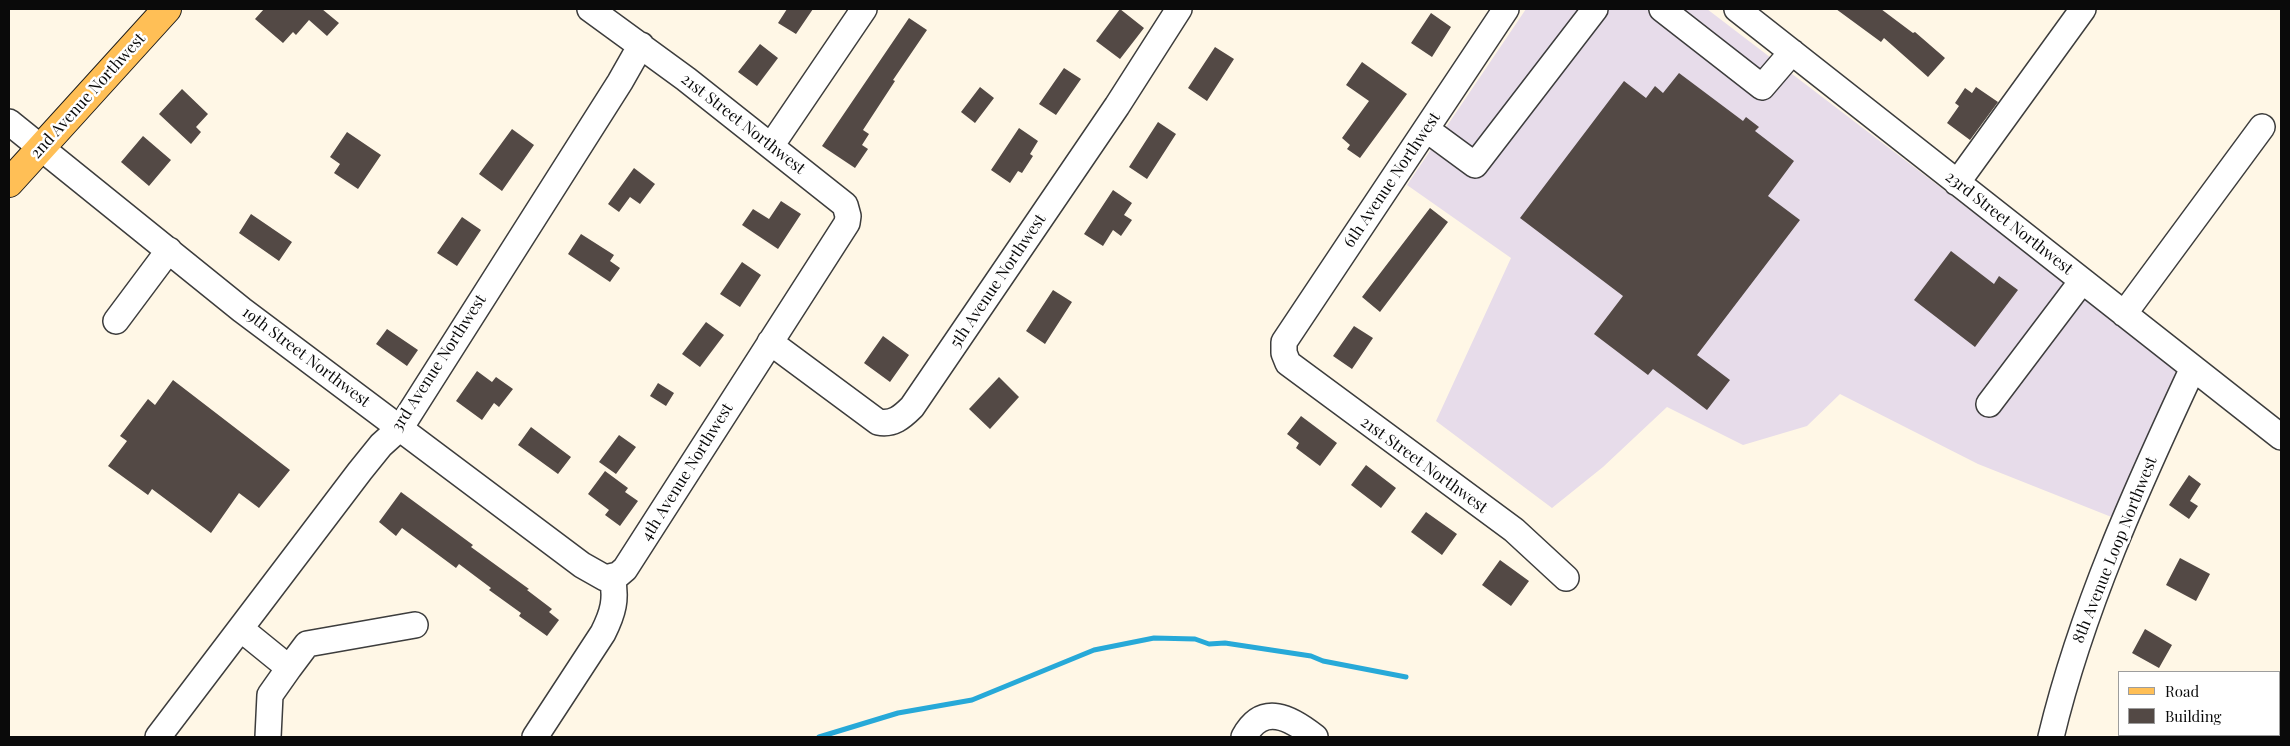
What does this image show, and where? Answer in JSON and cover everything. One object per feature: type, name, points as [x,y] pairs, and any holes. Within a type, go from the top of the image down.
[{"type":"main road","name":"2nd Avenue Northwest","points":[[9,183],[167,9]]},
{"type":"street","points":[[590,9],[641,45]]},
{"type":"street","points":[[771,146],[864,9]]},
{"type":"street","name":"5th Avenue Northwest","points":[[770,342],[878,422],[891,423],[903,416],[912,408],[1117,106],[1179,9]]},
{"type":"street","name":"6th Avenue Northwest","points":[[1284,353],[1284,342],[1506,9]]},
{"type":"street","points":[[1426,129],[1474,165],[1595,9]]},
{"type":"street","points":[[1662,9],[1762,87],[1792,52]]},
{"type":"street","name":"23rd Street Northwest","points":[[1737,9],[2281,437]]},
{"type":"street","points":[[1957,183],[2083,9]]},
{"type":"street","name":"21st Street Northwest","points":[[641,45],[845,205]]},
{"type":"street","name":"3rd Avenue Northwest","points":[[158,737],[376,452],[401,428],[620,82],[641,45]]},
{"type":"street","name":"19th Street Northwest","points":[[9,122],[40,149],[242,310],[582,565],[599,576],[612,577]]},
{"type":"street","points":[[2124,314],[2262,127]]},
{"type":"street","name":"4th Avenue Northwest","points":[[612,577],[625,569],[847,223],[848,216],[845,205]]},
{"type":"street","points":[[116,321],[169,250]]},
{"type":"street","points":[[1989,404],[2082,281]]},
{"type":"street","name":"21st Street Northwest","points":[[1284,353],[1288,363],[1514,530],[1566,578]]},
{"type":"street","name":"8th Avenue Loop Northwest","points":[[2051,737],[2069,668],[2095,594],[2144,474],[2193,368]]},
{"type":"street","points":[[536,737],[603,633],[611,617],[615,607],[615,590],[612,577]]},
{"type":"street","points":[[268,737],[270,695],[307,644],[415,625]]},
{"type":"street","points":[[241,630],[289,668]]},
{"type":"street","points":[[1244,737],[1256,722],[1273,716],[1288,719],[1315,737]]},
{"type":"shaded area","points":[[1526,9],[1707,9],[2181,371],[2114,518],[1978,464],[1840,394],[1807,426],[1743,445],[1667,407],[1603,467],[1552,508],[1436,421],[1511,258],[1407,185]]},
{"type":"building","points":[[264,9],[322,9],[339,23],[327,36],[309,20],[296,35],[293,32],[283,43],[255,19]]},
{"type":"building","points":[[787,9],[813,9],[796,34],[778,23]]},
{"type":"building","points":[[1120,9],[1144,28],[1120,59],[1096,41]]},
{"type":"building","points":[[1836,9],[1881,9],[1913,33],[1915,32],[1945,58],[1928,77],[1884,38],[1881,42]]},
{"type":"building","points":[[1431,13],[1451,27],[1432,57],[1411,43]]},
{"type":"building","points":[[909,18],[927,30],[893,80],[895,81],[863,130],[869,134],[862,145],[868,149],[855,168],[822,146]]},
{"type":"building","points":[[760,44],[778,58],[757,86],[738,72]]},
{"type":"building","points":[[1215,47],[1234,59],[1207,101],[1188,88]]},
{"type":"building","points":[[1362,62],[1407,94],[1360,158],[1347,149],[1350,145],[1342,138],[1369,101],[1346,85]]},
{"type":"building","points":[[1064,68],[1081,79],[1056,115],[1039,104]]},
{"type":"building","points":[[1679,73],[1743,121],[1746,117],[1759,127],[1755,131],[1794,161],[1768,196],[1800,220],[1697,355],[1730,380],[1707,410],[1653,369],[1648,375],[1594,334],[1623,296],[1520,218],[1624,81],[1646,98],[1655,86],[1663,93]]},
{"type":"building","points":[[980,87],[994,98],[975,123],[961,112]]},
{"type":"building","points":[[1976,87],[1998,102],[1970,140],[1947,123],[1959,106],[1955,103],[1965,88],[1972,93]]},
{"type":"building","points":[[182,89],[208,114],[196,127],[201,132],[191,144],[159,114]]},
{"type":"building","points":[[1158,122],[1176,134],[1147,179],[1129,167]]},
{"type":"building","points":[[1019,128],[1038,141],[1030,154],[1033,156],[1022,173],[1018,171],[1010,183],[991,170]]},
{"type":"building","points":[[512,129],[534,145],[502,191],[479,174]]},
{"type":"building","points":[[347,132],[381,155],[358,189],[334,173],[340,164],[330,157]]},
{"type":"building","points":[[143,136],[171,160],[149,186],[121,162]]},
{"type":"building","points":[[634,168],[655,184],[640,204],[630,197],[619,212],[608,204]]},
{"type":"building","points":[[1113,190],[1132,203],[1124,215],[1132,220],[1121,236],[1113,230],[1103,246],[1084,234]]},
{"type":"building","points":[[781,201],[801,214],[778,249],[742,225],[753,209],[769,219]]},
{"type":"building","points":[[1430,208],[1448,222],[1380,312],[1362,297]]},
{"type":"building","points":[[251,214],[292,242],[279,261],[239,233]]},
{"type":"building","points":[[462,217],[481,230],[457,266],[437,253]]},
{"type":"building","points":[[581,234],[614,255],[610,261],[620,268],[610,282],[568,254]]},
{"type":"building","points":[[1951,251],[1994,284],[1999,276],[2018,290],[1975,347],[1914,300]]},
{"type":"building","points":[[742,262],[761,275],[740,307],[720,294]]},
{"type":"building","points":[[1053,290],[1072,302],[1045,344],[1026,331]]},
{"type":"building","points":[[706,322],[724,335],[700,367],[682,354]]},
{"type":"building","points":[[1354,326],[1373,338],[1352,369],[1333,356]]},
{"type":"building","points":[[387,329],[418,350],[407,366],[376,344]]},
{"type":"building","points":[[883,336],[909,355],[890,382],[864,363]]},
{"type":"building","points":[[477,371],[492,382],[496,377],[513,389],[499,407],[494,403],[482,420],[456,401]]},
{"type":"building","points":[[999,377],[1019,397],[990,429],[969,409]]},
{"type":"building","points":[[173,380],[290,470],[259,508],[239,493],[211,533],[152,489],[148,495],[108,466],[127,441],[120,436],[148,399],[155,405]]},
{"type":"building","points":[[658,383],[674,393],[666,406],[650,396]]},
{"type":"building","points":[[1301,416],[1337,443],[1320,466],[1296,448],[1299,443],[1287,434]]},
{"type":"building","points":[[531,427],[571,457],[558,474],[518,445]]},
{"type":"building","points":[[619,435],[636,447],[616,474],[599,462]]},
{"type":"building","points":[[1366,465],[1396,488],[1381,508],[1351,485]]},
{"type":"building","points":[[605,471],[628,488],[625,492],[638,501],[620,526],[605,515],[609,510],[588,494]]},
{"type":"building","points":[[2189,475],[2201,484],[2190,501],[2198,506],[2189,519],[2169,505]]},
{"type":"building","points":[[401,492],[473,545],[471,547],[529,589],[527,590],[552,609],[549,612],[559,620],[547,636],[519,616],[521,613],[489,590],[491,588],[459,564],[456,568],[402,528],[396,536],[379,522]]},
{"type":"building","points":[[1426,512],[1457,534],[1442,555],[1411,532]]},
{"type":"building","points":[[2180,558],[2210,574],[2196,601],[2166,585]]},
{"type":"building","points":[[1500,560],[1529,581],[1511,606],[1482,585]]},
{"type":"building","points":[[2145,629],[2172,645],[2159,668],[2132,653]]},
{"type":"waterway","points":[[819,737],[898,713],[972,700],[1094,650],[1154,638],[1195,639],[1209,644],[1225,643],[1311,656],[1323,661],[1406,677]]}]
